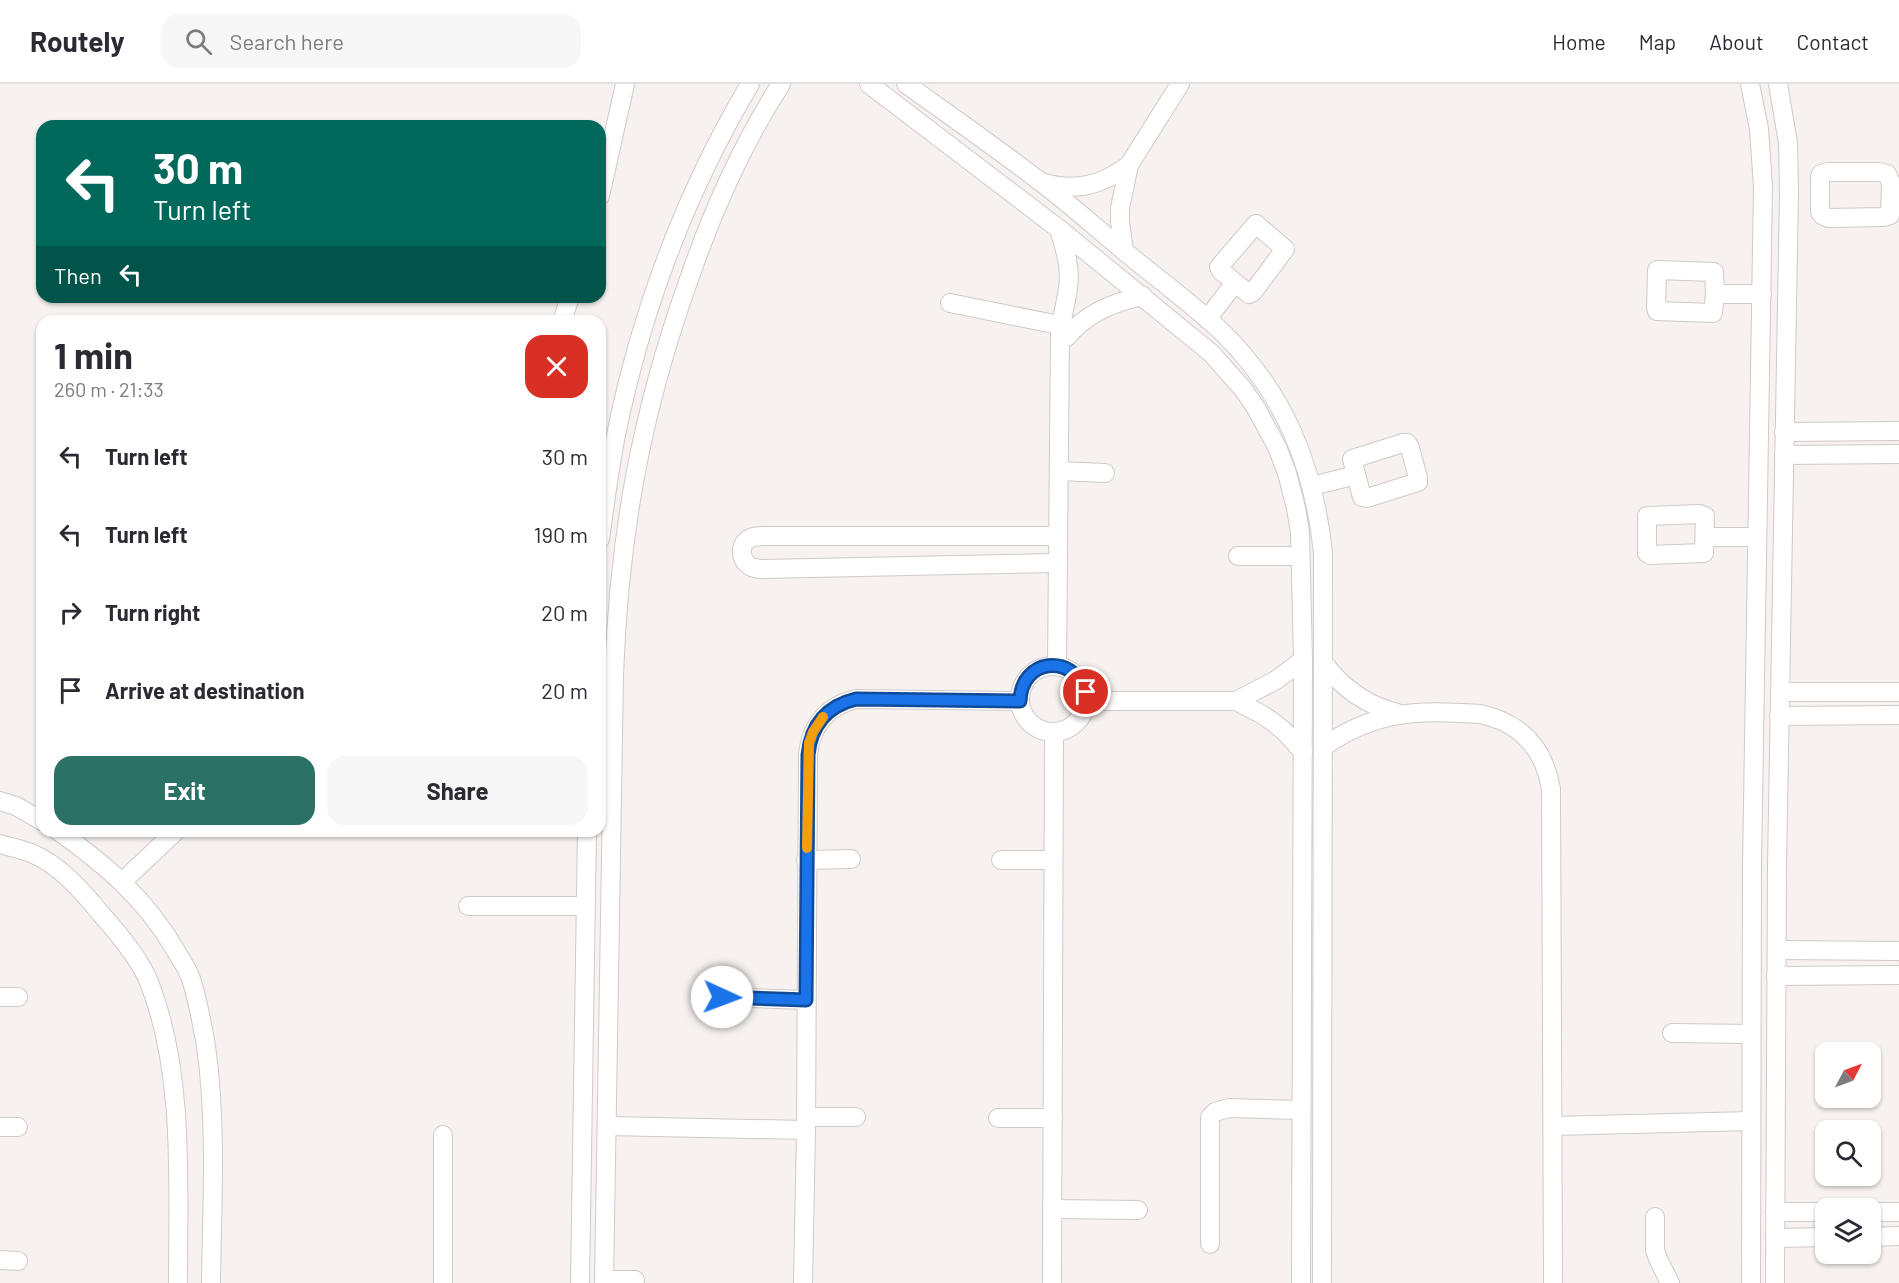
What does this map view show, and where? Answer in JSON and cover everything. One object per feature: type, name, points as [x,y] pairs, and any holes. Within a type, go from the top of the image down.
[{"type":"street","points":[[606,169],[625,84]]},
{"type":"street","points":[[606,502],[618,427],[654,294],[695,191],[750,84]]},
{"type":"street","points":[[634,1280],[604,1282],[616,619],[621,563],[638,453],[666,346],[699,250],[733,168],[754,127],[781,84]]},
{"type":"street","points":[[871,84],[1059,229],[1212,353],[1228,370],[1256,408],[1273,438],[1287,473],[1296,508],[1303,660],[1301,1283]]},
{"type":"street","points":[[906,84],[1042,183],[1207,319],[1240,352],[1272,394],[1296,440],[1312,486],[1323,553],[1322,1283]]},
{"type":"street","points":[[1124,251],[1120,208],[1129,165],[1180,84]]},
{"type":"street","points":[[1750,84],[1762,158],[1762,294],[1752,866],[1751,1283]]},
{"type":"street","points":[[1775,1283],[1777,866],[1789,193],[1788,143],[1785,114],[1778,84]]},
{"type":"street","points":[[1042,183],[1058,187],[1088,186],[1103,182],[1129,165]]},
{"type":"street","points":[[1789,193],[1819,192]]},
{"type":"street","points":[[1057,666],[1061,349],[1067,327],[1069,273],[1068,258],[1059,229]]},
{"type":"street","points":[[1207,319],[1235,283]]},
{"type":"street","points":[[1715,294],[1762,294]]},
{"type":"street","points":[[950,303],[1067,327],[1096,311],[1143,296]]},
{"type":"street","points":[[1785,432],[1899,431]]},
{"type":"street","points":[[1784,455],[1899,454]]},
{"type":"street","points":[[1059,471],[1105,473]]},
{"type":"street","points":[[1312,486],[1356,475]]},
{"type":"street","points":[[1058,536],[761,536],[750,538],[744,543],[741,551],[743,561],[750,567],[759,569],[1058,563]]},
{"type":"street","points":[[1705,537],[1757,537]]},
{"type":"street","points":[[1238,556],[1300,556]]},
{"type":"street","points":[[1236,701],[1276,680],[1303,660]]},
{"type":"street","points":[[1323,662],[1343,686],[1355,695],[1369,704],[1398,713]]},
{"type":"street","points":[[1057,666],[1072,671],[1079,677],[1086,692],[1086,701],[1085,709],[1076,723],[1062,731],[1054,732],[1045,731],[1030,723],[1025,717],[1020,701],[1027,678],[1040,668],[1057,666]]},
{"type":"street","points":[[1780,692],[1899,692]]},
{"type":"street","points":[[803,1283],[809,743],[818,722],[826,714],[845,702],[856,699],[1020,701]]},
{"type":"street","points":[[1086,701],[1236,701],[1273,722],[1302,752]]},
{"type":"street","points":[[1323,747],[1336,737],[1366,722],[1398,713],[1467,713],[1492,716],[1514,727],[1540,754],[1545,765],[1551,789],[1553,1283]]},
{"type":"street","points":[[1779,716],[1899,715]]},
{"type":"street","points":[[1052,1283],[1054,732]]},
{"type":"street","points":[[0,801],[16,806],[36,818]]},
{"type":"street","points":[[1301,814],[1323,813]]},
{"type":"street","points":[[67,837],[123,881],[163,928],[191,977],[210,1074],[213,1138],[211,1283]]},
{"type":"street","points":[[123,881],[170,837]]},
{"type":"street","points":[[580,1283],[587,837]]},
{"type":"street","points":[[0,844],[31,853],[53,866],[88,897],[123,939],[148,980],[164,1030],[176,1130],[178,1283]]},
{"type":"street","points":[[586,852],[612,852]]},
{"type":"street","points":[[806,860],[851,859]]},
{"type":"street","points":[[1001,860],[1053,860]]},
{"type":"street","points":[[1752,866],[1777,866]]},
{"type":"street","points":[[468,906],[585,906]]},
{"type":"street","points":[[1777,950],[1899,951]]},
{"type":"street","points":[[1776,975],[1899,975]]},
{"type":"street","points":[[722,997],[806,1000]]},
{"type":"street","points":[[1672,1033],[1751,1034]]},
{"type":"street","points":[[1210,1244],[1210,1117],[1221,1109],[1229,1108],[1301,1110]]},
{"type":"street","points":[[607,1126],[806,1123],[856,1117]]},
{"type":"street","points":[[998,1118],[1053,1118]]},
{"type":"street","points":[[1553,1126],[1751,1120]]},
{"type":"street","points":[[443,1135],[443,1283]]},
{"type":"street","points":[[1052,1209],[1138,1210]]},
{"type":"street","points":[[1776,1212],[1815,1212]]},
{"type":"street","points":[[1881,1212],[1899,1212]]},
{"type":"street","points":[[1655,1217],[1655,1250],[1670,1283]]},
{"type":"street","points":[[1881,1236],[1899,1236]]},
{"type":"street","points":[[1775,1238],[1815,1237]]},
{"type":"slow traffic","points":[[807,848],[809,743],[818,722],[823,717]]},
{"type":"route","points":[[722,997],[806,1000],[808,755],[813,732],[818,722],[826,714],[835,707],[856,699],[1020,701],[1020,693],[1027,678],[1033,672],[1048,666],[1057,666],[1072,671],[1079,677],[1086,692]]}]
